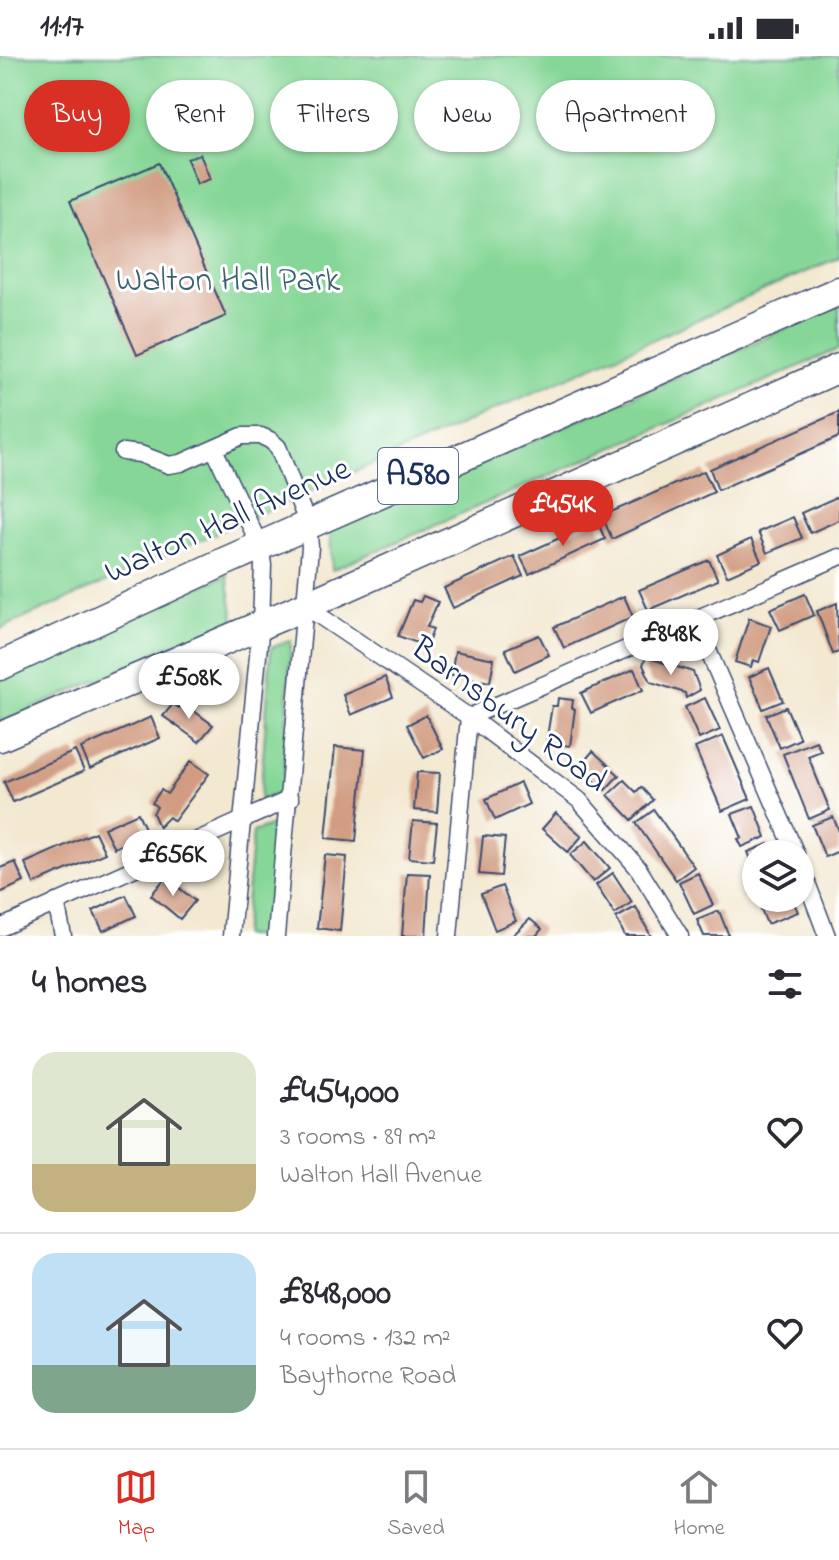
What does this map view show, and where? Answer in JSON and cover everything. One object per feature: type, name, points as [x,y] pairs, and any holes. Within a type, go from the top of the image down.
[{"type":"highway","name":"Walton Hall Avenue","points":[[0,666],[260,546],[839,291]]},
{"type":"highway","name":"A580","points":[[0,737],[305,606],[839,368]]},
{"type":"street","points":[[123,452],[140,454],[169,465],[181,463],[242,436],[261,436],[278,447],[308,525],[310,547],[276,936]]},
{"type":"street","points":[[214,449],[260,546],[263,565],[261,624],[231,936]]},
{"type":"street","points":[[451,935],[469,717],[839,557]]},
{"type":"street","name":"Barnsbury Road","points":[[305,606],[469,717],[579,800],[638,868],[680,936]]},
{"type":"street","points":[[695,620],[790,840]]},
{"type":"street","points":[[0,928],[290,799]]},
{"type":"street","points":[[814,901],[827,936]]},
{"type":"street","points":[[56,902],[63,936]]},
{"type":"green space","name":"Walton Hall Park","points":[[0,56],[839,56],[839,257],[0,629]]},
{"type":"green space","points":[[839,305],[839,349],[332,570],[330,530]]},
{"type":"green space","points":[[227,575],[234,620],[0,723],[0,676]]},
{"type":"green space","points":[[291,640],[283,792],[260,800],[271,648]]},
{"type":"green space","points":[[278,823],[266,936],[243,936],[253,832]]},
{"type":"building","points":[[200,154],[210,179],[197,184],[187,159]]},
{"type":"building","points":[[159,163],[226,316],[137,355],[70,201]]},
{"type":"building","points":[[839,412],[839,437],[718,490],[710,469]]},
{"type":"building","points":[[704,471],[714,492],[612,539],[602,516]]},
{"type":"building","points":[[839,496],[839,520],[810,533],[801,513]]},
{"type":"building","points":[[793,517],[802,538],[767,553],[758,532]]},
{"type":"building","points":[[597,521],[605,539],[529,574],[520,556]]},
{"type":"building","points":[[751,539],[761,561],[727,576],[717,555]]},
{"type":"building","points":[[514,556],[523,576],[453,608],[444,588]]},
{"type":"building","points":[[709,560],[718,580],[648,610],[639,590]]},
{"type":"building","points":[[805,594],[814,615],[780,630],[770,609]]},
{"type":"building","points":[[423,596],[438,602],[427,627],[433,629],[428,643],[421,641],[420,644],[398,636],[413,600],[420,602]]},
{"type":"building","points":[[624,596],[633,617],[564,648],[554,627]]},
{"type":"building","points":[[837,603],[839,652],[833,654],[817,611]]},
{"type":"building","points":[[749,618],[771,626],[759,662],[753,660],[751,667],[735,662]]},
{"type":"building","points":[[539,635],[549,655],[515,671],[505,649]]},
{"type":"building","points":[[455,651],[494,659],[490,682],[451,675]]},
{"type":"building","points":[[646,657],[693,672],[700,690],[686,698],[685,693],[651,682],[643,665]]},
{"type":"building","points":[[769,668],[783,701],[763,709],[749,677]]},
{"type":"building","points":[[634,669],[643,690],[591,713],[581,693]]},
{"type":"building","points":[[385,677],[393,697],[351,715],[343,695]]},
{"type":"building","points":[[558,698],[573,700],[572,708],[575,709],[570,746],[546,743],[552,706],[557,706]]},
{"type":"building","points":[[705,698],[720,730],[699,739],[685,707]]},
{"type":"building","points":[[183,703],[213,725],[199,742],[163,716],[173,704],[179,708]]},
{"type":"building","points":[[786,707],[800,739],[780,748],[766,715]]},
{"type":"building","points":[[426,715],[443,749],[424,758],[407,725]]},
{"type":"building","points":[[151,717],[160,738],[90,769],[81,748]]},
{"type":"building","points":[[723,736],[750,799],[722,811],[695,748]]},
{"type":"building","points":[[816,741],[821,751],[808,756],[830,810],[809,819],[783,754]]},
{"type":"building","points":[[335,747],[365,750],[356,841],[326,838]]},
{"type":"building","points":[[75,751],[84,771],[13,802],[4,782]]},
{"type":"building","points":[[593,751],[619,775],[605,790],[579,767]]},
{"type":"building","points":[[191,761],[209,774],[174,821],[169,817],[159,827],[153,813],[157,807],[152,803],[161,790],[167,794]]},
{"type":"building","points":[[417,772],[440,773],[437,812],[414,810]]},
{"type":"building","points":[[624,780],[636,792],[641,787],[653,800],[632,820],[608,795]]},
{"type":"building","points":[[520,783],[529,804],[495,820],[486,799]]},
{"type":"building","points":[[754,806],[766,837],[742,840],[742,847],[738,839],[742,838],[732,814]]},
{"type":"building","points":[[654,810],[694,867],[676,880],[636,823]]},
{"type":"building","points":[[138,813],[147,833],[114,848],[104,828]]},
{"type":"building","points":[[556,813],[582,836],[568,852],[542,829]]},
{"type":"building","points":[[833,817],[839,831],[839,851],[825,857],[812,825]]},
{"type":"building","points":[[413,821],[437,823],[433,860],[409,858]]},
{"type":"building","points":[[95,832],[105,853],[34,884],[25,863]]},
{"type":"building","points":[[483,836],[505,838],[501,876],[479,874]]},
{"type":"building","points":[[587,841],[610,868],[593,882],[570,855]]},
{"type":"building","points":[[325,855],[347,857],[340,931],[317,928]]},
{"type":"building","points":[[15,862],[24,882],[0,893],[0,868]]},
{"type":"building","points":[[407,873],[430,874],[426,936],[402,936]]},
{"type":"building","points":[[613,873],[632,902],[615,914],[596,885]]},
{"type":"building","points":[[698,873],[713,905],[694,914],[679,882]]},
{"type":"building","points":[[166,877],[195,901],[180,919],[151,895]]},
{"type":"building","points":[[502,886],[516,921],[495,930],[481,894]]},
{"type":"building","points":[[126,895],[136,916],[103,931],[93,911]]},
{"type":"building","points":[[636,907],[651,936],[625,936],[616,918]]},
{"type":"building","points":[[719,911],[729,936],[704,936],[697,920]]},
{"type":"building","points":[[762,912],[798,912],[767,924]]},
{"type":"building","points":[[530,919],[542,929],[536,936],[512,936]]}]
